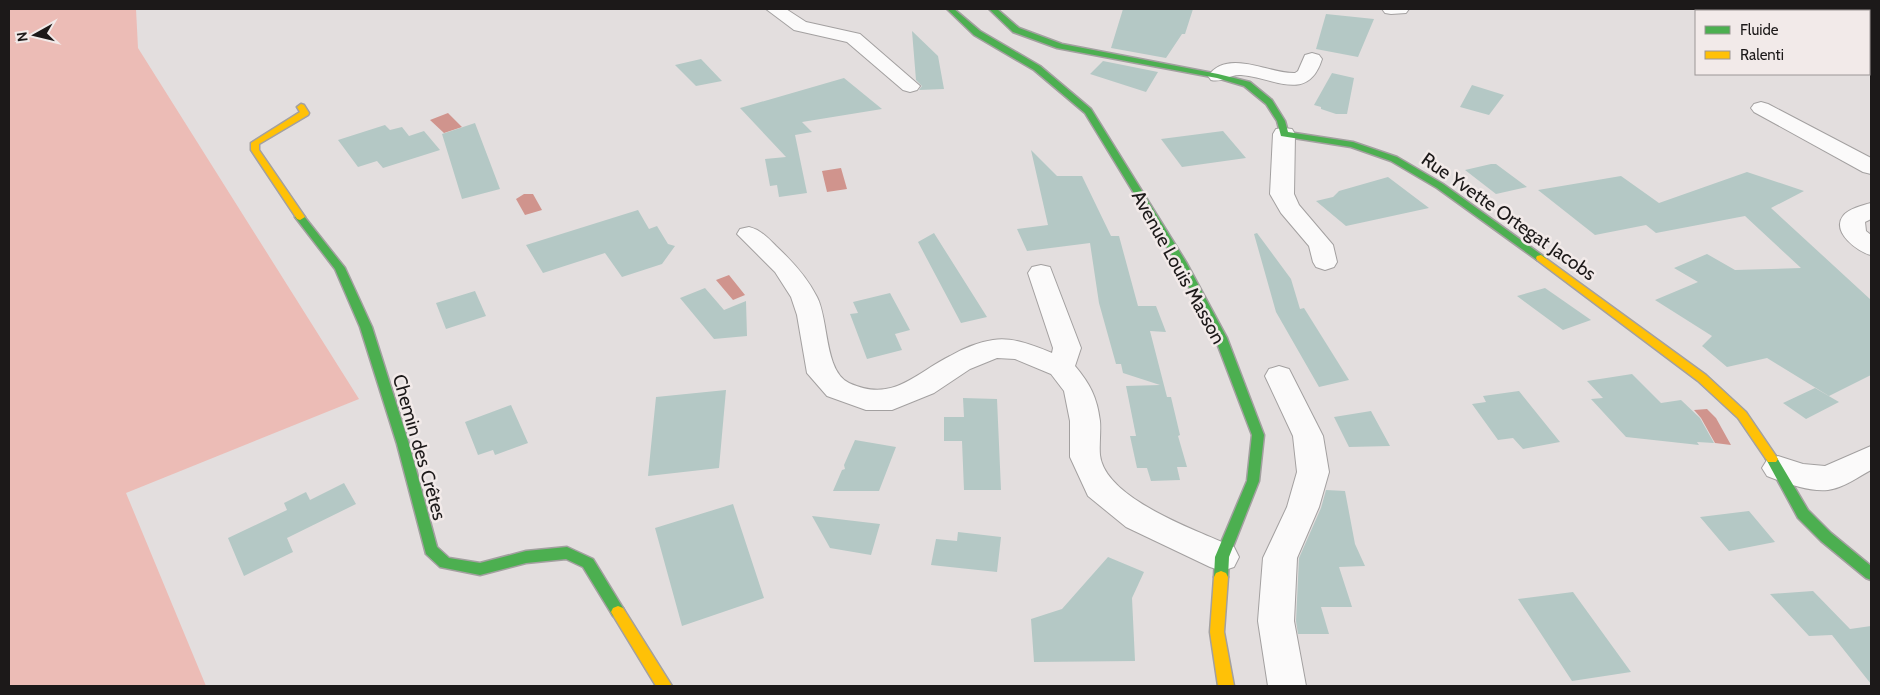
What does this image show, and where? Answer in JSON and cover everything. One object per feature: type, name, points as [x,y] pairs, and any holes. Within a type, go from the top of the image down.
[{"type":"street","points":[[775,9],[800,26],[853,38],[910,86]]},
{"type":"street","name":"Avenue Louis Masson","points":[[950,9],[977,33],[1037,68],[1088,111],[1181,262],[1221,338],[1258,435],[1253,480],[1222,557],[1217,632],[1226,686]]},
{"type":"street","points":[[993,9],[1016,30],[1060,46],[1218,76],[1247,84],[1269,102],[1281,122],[1284,134],[1282,194],[1289,208],[1321,245],[1325,262]]},
{"type":"street","points":[[1218,76],[1226,71],[1243,69],[1286,78],[1301,78],[1306,75],[1312,59]]},
{"type":"street","name":"Chemin des Crêtes","points":[[301,107],[305,113],[294,121],[264,136],[255,143],[255,150],[294,210],[340,268],[366,327],[404,444],[431,550],[445,563],[480,569],[526,557],[567,553],[588,563],[664,686]]},
{"type":"street","points":[[1761,108],[1871,167]]},
{"type":"street","name":"Rue Yvette Ortegat Jacobs","points":[[1284,134],[1353,145],[1394,159],[1440,186],[1611,309],[1702,378],[1742,415],[1778,468],[1803,514],[1826,538],[1871,574]]},
{"type":"street","points":[[1871,210],[1853,220],[1854,233],[1871,248]]},
{"type":"street","points":[[749,234],[784,267],[804,297],[810,315],[821,373],[837,389],[866,400],[892,400],[924,386],[960,362],[994,349],[1019,350],[1061,367],[1078,389],[1085,421],[1084,457],[1099,487],[1137,518],[1222,557]]},
{"type":"street","points":[[1041,273],[1067,348],[1061,367]]},
{"type":"street","points":[[1279,376],[1308,436],[1312,472],[1303,507],[1280,558],[1276,621],[1287,686]]},
{"type":"street","points":[[1778,468],[1802,476],[1828,478],[1871,457]]},
{"type":"shaded area","points":[[9,9],[136,9],[138,48],[359,399],[126,493],[206,686],[9,686]]},
{"type":"shaded area","points":[[448,113],[462,127],[444,133],[430,120]]},
{"type":"shaded area","points":[[841,168],[847,189],[827,192],[822,171]]},
{"type":"shaded area","points":[[524,194],[533,194],[542,210],[525,215],[516,199]]},
{"type":"shaded area","points":[[729,275],[745,295],[733,300],[716,280]]},
{"type":"shaded area","points":[[1707,409],[1716,418],[1731,445],[1715,443],[1701,418],[1694,410]]},
{"type":"building","points":[[1123,9],[1193,9],[1185,34],[1182,34],[1166,58],[1111,48]]},
{"type":"building","points":[[1326,14],[1374,19],[1358,57],[1316,49]]},
{"type":"building","points":[[912,31],[938,56],[944,89],[919,90],[922,86],[916,80]]},
{"type":"building","points":[[701,59],[722,81],[696,86],[675,65]]},
{"type":"building","points":[[1103,61],[1158,72],[1146,92],[1090,74]]},
{"type":"building","points":[[1332,73],[1354,78],[1347,114],[1336,114],[1314,105]]},
{"type":"building","points":[[844,78],[882,109],[802,122],[812,132],[795,135],[807,193],[779,197],[777,185],[770,186],[765,159],[786,157],[740,108]]},
{"type":"building","points":[[1472,85],[1504,95],[1489,115],[1460,107]]},
{"type":"building","points":[[475,123],[500,189],[462,199],[442,134]]},
{"type":"building","points":[[385,125],[390,130],[402,127],[409,136],[424,131],[440,150],[383,168],[377,161],[358,167],[338,140]]},
{"type":"building","points":[[1223,131],[1246,158],[1182,167],[1161,139]]},
{"type":"building","points":[[1031,150],[1057,176],[1082,176],[1111,236],[1119,236],[1138,306],[1156,306],[1166,332],[1150,331],[1167,397],[1171,397],[1180,435],[1178,436],[1187,467],[1177,467],[1180,480],[1151,481],[1147,468],[1137,468],[1130,436],[1136,436],[1126,386],[1160,385],[1123,373],[1121,364],[1116,364],[1099,303],[1090,243],[1027,251],[1017,229],[1048,225]]},
{"type":"building","points":[[1496,164],[1527,187],[1496,194],[1465,170]]},
{"type":"building","points":[[1747,172],[1804,191],[1771,208],[1871,300],[1871,375],[1829,396],[1767,358],[1727,367],[1702,346],[1712,336],[1655,300],[1698,282],[1674,268],[1707,254],[1735,270],[1801,268],[1745,216],[1656,233],[1646,225],[1595,235],[1538,190],[1621,176],[1659,203]]},
{"type":"building","points":[[1388,177],[1429,208],[1346,226],[1316,201],[1333,197],[1339,191]]},
{"type":"building","points":[[638,210],[649,229],[657,226],[668,244],[675,246],[662,264],[622,277],[605,253],[543,273],[526,245]]},
{"type":"building","points":[[934,233],[987,317],[961,323],[918,242]]},
{"type":"building","points":[[1257,233],[1291,279],[1300,309],[1304,308],[1349,380],[1319,387],[1276,312],[1254,234]]},
{"type":"building","points":[[705,288],[724,310],[746,301],[747,336],[714,339],[680,298]]},
{"type":"building","points":[[1545,288],[1591,320],[1563,330],[1517,296]]},
{"type":"building","points":[[475,291],[486,316],[446,329],[436,303]]},
{"type":"building","points":[[890,293],[910,330],[895,334],[902,350],[867,359],[850,314],[858,313],[853,302]]},
{"type":"building","points":[[1632,374],[1661,403],[1681,400],[1700,418],[1714,443],[1697,442],[1699,445],[1626,437],[1591,399],[1603,398],[1587,381]]},
{"type":"building","points":[[1815,388],[1839,402],[1806,419],[1783,403]]},
{"type":"building","points":[[726,390],[719,468],[648,476],[656,397]]},
{"type":"building","points":[[1519,391],[1560,442],[1523,449],[1513,438],[1498,440],[1472,404],[1486,402],[1483,396]]},
{"type":"building","points":[[963,398],[997,399],[1001,490],[964,490],[962,441],[944,441],[944,417],[964,417]]},
{"type":"building","points":[[511,405],[528,443],[495,455],[493,450],[478,455],[465,422]]},
{"type":"building","points":[[1371,411],[1390,446],[1349,447],[1334,417]]},
{"type":"building","points":[[855,440],[896,447],[879,491],[833,491],[842,470],[845,469],[844,465]]},
{"type":"building","points":[[344,483],[356,504],[287,538],[293,552],[244,576],[228,538],[287,510],[284,503],[306,492],[310,500]]},
{"type":"building","points":[[1326,490],[1345,491],[1355,544],[1365,566],[1339,567],[1352,607],[1321,607],[1329,634],[1298,634],[1296,621],[1299,558],[1321,508]]},
{"type":"building","points":[[733,504],[764,598],[682,626],[655,528]]},
{"type":"building","points":[[1749,511],[1775,542],[1729,551],[1700,517]]},
{"type":"building","points":[[812,516],[880,524],[871,555],[830,548]]},
{"type":"building","points":[[958,532],[1001,537],[997,572],[931,565],[936,539],[957,541]]},
{"type":"building","points":[[1108,557],[1144,572],[1132,598],[1135,661],[1034,662],[1031,619],[1062,609]]},
{"type":"building","points":[[1813,591],[1850,629],[1871,626],[1871,684],[1832,635],[1809,636],[1770,594]]},
{"type":"building","points":[[1573,592],[1631,672],[1572,681],[1518,599]]},
{"type":"traffic: fast","points":[[950,9],[977,33],[1037,68],[1088,111],[1181,262],[1221,338],[1258,435],[1253,481],[1222,557],[1221,577]]},
{"type":"traffic: fast","points":[[993,9],[1016,30],[1060,46],[1218,76],[1247,84],[1269,102],[1281,121],[1284,134],[1353,145],[1394,159],[1440,186],[1541,258]]},
{"type":"traffic: fast","points":[[300,217],[340,268],[366,327],[403,444],[431,550],[445,563],[480,569],[526,557],[567,553],[588,563],[618,612]]},
{"type":"traffic: fast","points":[[1772,459],[1803,514],[1826,537],[1871,574]]},
{"type":"traffic: slow","points":[[300,217],[255,150],[255,143],[305,113],[301,107]]},
{"type":"traffic: slow","points":[[1541,258],[1702,378],[1742,415],[1772,459]]},
{"type":"traffic: slow","points":[[1221,577],[1217,632],[1226,686]]},
{"type":"traffic: slow","points":[[618,612],[664,686]]}]
